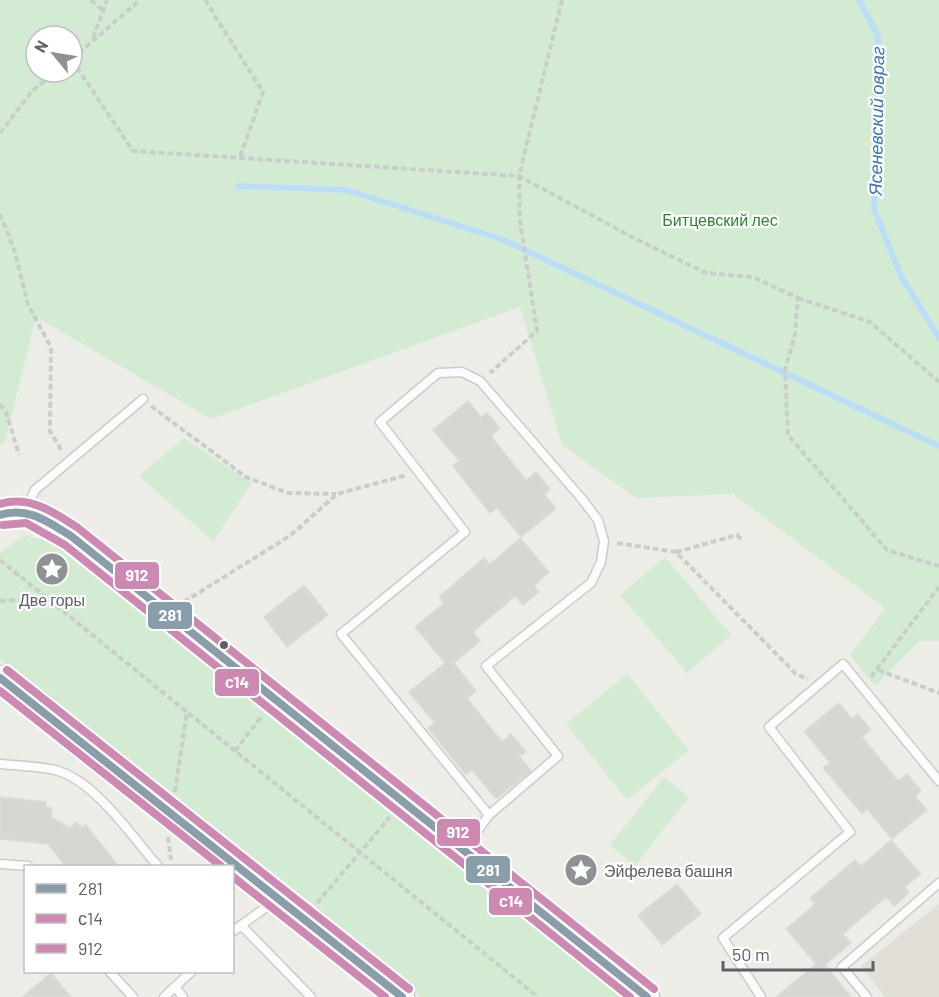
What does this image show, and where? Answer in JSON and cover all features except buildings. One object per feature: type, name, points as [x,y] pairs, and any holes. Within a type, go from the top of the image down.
[{"type":"street","points":[[0,515],[25,512],[42,517],[71,536],[646,997]]},
{"type":"street","points":[[0,678],[172,812],[402,997]]},
{"type":"lane","points":[[464,851],[489,815],[558,756],[486,666],[591,583],[601,562],[604,541],[598,520],[582,499],[480,381],[462,372],[438,373],[380,422],[465,532],[341,634],[489,815]]},
{"type":"lane","points":[[25,512],[35,490],[143,399]]},
{"type":"lane","points":[[761,997],[723,939],[850,832],[769,727],[843,663],[939,781]]},
{"type":"lane","points":[[0,764],[57,771],[80,783],[97,795],[156,865]]},
{"type":"lane","points":[[0,864],[24,867]]},
{"type":"lane","points":[[867,997],[842,967],[939,883]]},
{"type":"lane","points":[[234,931],[279,898]]},
{"type":"lane","points":[[241,926],[311,997]]},
{"type":"lane","points":[[111,973],[133,997]]},
{"type":"lane","points":[[164,997],[190,973]]},
{"type":"lane","points":[[176,988],[183,997]]},
{"type":"path","points":[[91,0],[103,11]]},
{"type":"path","points":[[93,39],[107,0]]},
{"type":"path","points":[[84,48],[140,0]]},
{"type":"path","points":[[205,0],[263,92],[240,157]]},
{"type":"path","points":[[480,381],[537,331],[520,221],[519,176],[562,0]]},
{"type":"path","points":[[84,77],[133,151],[519,176],[630,236],[706,273],[753,277],[798,298],[870,322],[939,382]]},
{"type":"path","points":[[0,133],[33,90],[41,84]]},
{"type":"path","points":[[0,214],[14,249],[28,305],[51,347],[50,431],[69,462]]},
{"type":"path","points":[[798,298],[795,334],[785,370],[788,435],[887,550],[939,566]]},
{"type":"path","points":[[143,399],[246,477],[288,493],[337,494],[419,472]]},
{"type":"path","points":[[0,404],[6,412],[19,455]]},
{"type":"path","points":[[183,602],[291,535],[337,494]]},
{"type":"path","points":[[604,541],[676,552],[738,535],[742,540]]},
{"type":"path","points":[[676,552],[796,674],[820,684]]},
{"type":"path","points":[[0,560],[538,997]]},
{"type":"path","points":[[862,687],[878,670],[939,587]]},
{"type":"path","points":[[0,601],[48,598]]},
{"type":"path","points":[[878,670],[939,693]]},
{"type":"path","points":[[235,751],[274,700]]},
{"type":"path","points":[[172,865],[167,830],[172,812],[186,711]]},
{"type":"path","points":[[304,918],[403,803]]},
{"type":"shaded area","points":[[939,904],[939,997],[885,997],[861,966]]},
{"type":"green space","name":"Битцевский лес","points":[[0,0],[939,0],[939,641],[919,641],[875,686],[850,655],[885,608],[733,494],[636,498],[562,445],[520,307],[211,419],[36,317],[5,442],[0,446]]},
{"type":"green space","points":[[184,438],[252,483],[213,541],[139,476]]},
{"type":"green space","points":[[24,535],[49,541],[69,553],[626,997],[421,997],[0,660],[0,553]]},
{"type":"green space","points":[[665,557],[731,635],[687,673],[620,595]]},
{"type":"green space","points":[[627,674],[689,750],[627,800],[566,724]]},
{"type":"green space","points":[[664,777],[689,797],[635,866],[610,845]]},
{"type":"waterway","name":"Ясеневский овраг","points":[[859,0],[878,36],[874,209],[901,276],[939,338]]},
{"type":"waterway","points":[[238,186],[347,190],[504,240],[939,446]]},
{"type":"transit line","name":"912","points":[[0,504],[31,503],[50,511],[78,528],[654,989]]},
{"type":"transit line","name":"281","points":[[0,515],[29,514],[71,536],[647,997]]},
{"type":"transit line","name":"с14","points":[[3,525],[26,523],[65,545],[630,997]]},
{"type":"transit line","name":"912","points":[[7,670],[409,989]]},
{"type":"transit line","name":"281","points":[[0,678],[402,997]]},
{"type":"transit line","name":"с14","points":[[0,691],[220,865]]},
{"type":"transit line","name":"с14","points":[[234,878],[385,997]]},
{"type":"place","name":"Две горы","points":[[52,569]]},
{"type":"place","name":"Эйфелева башня","points":[[581,870]]}]
